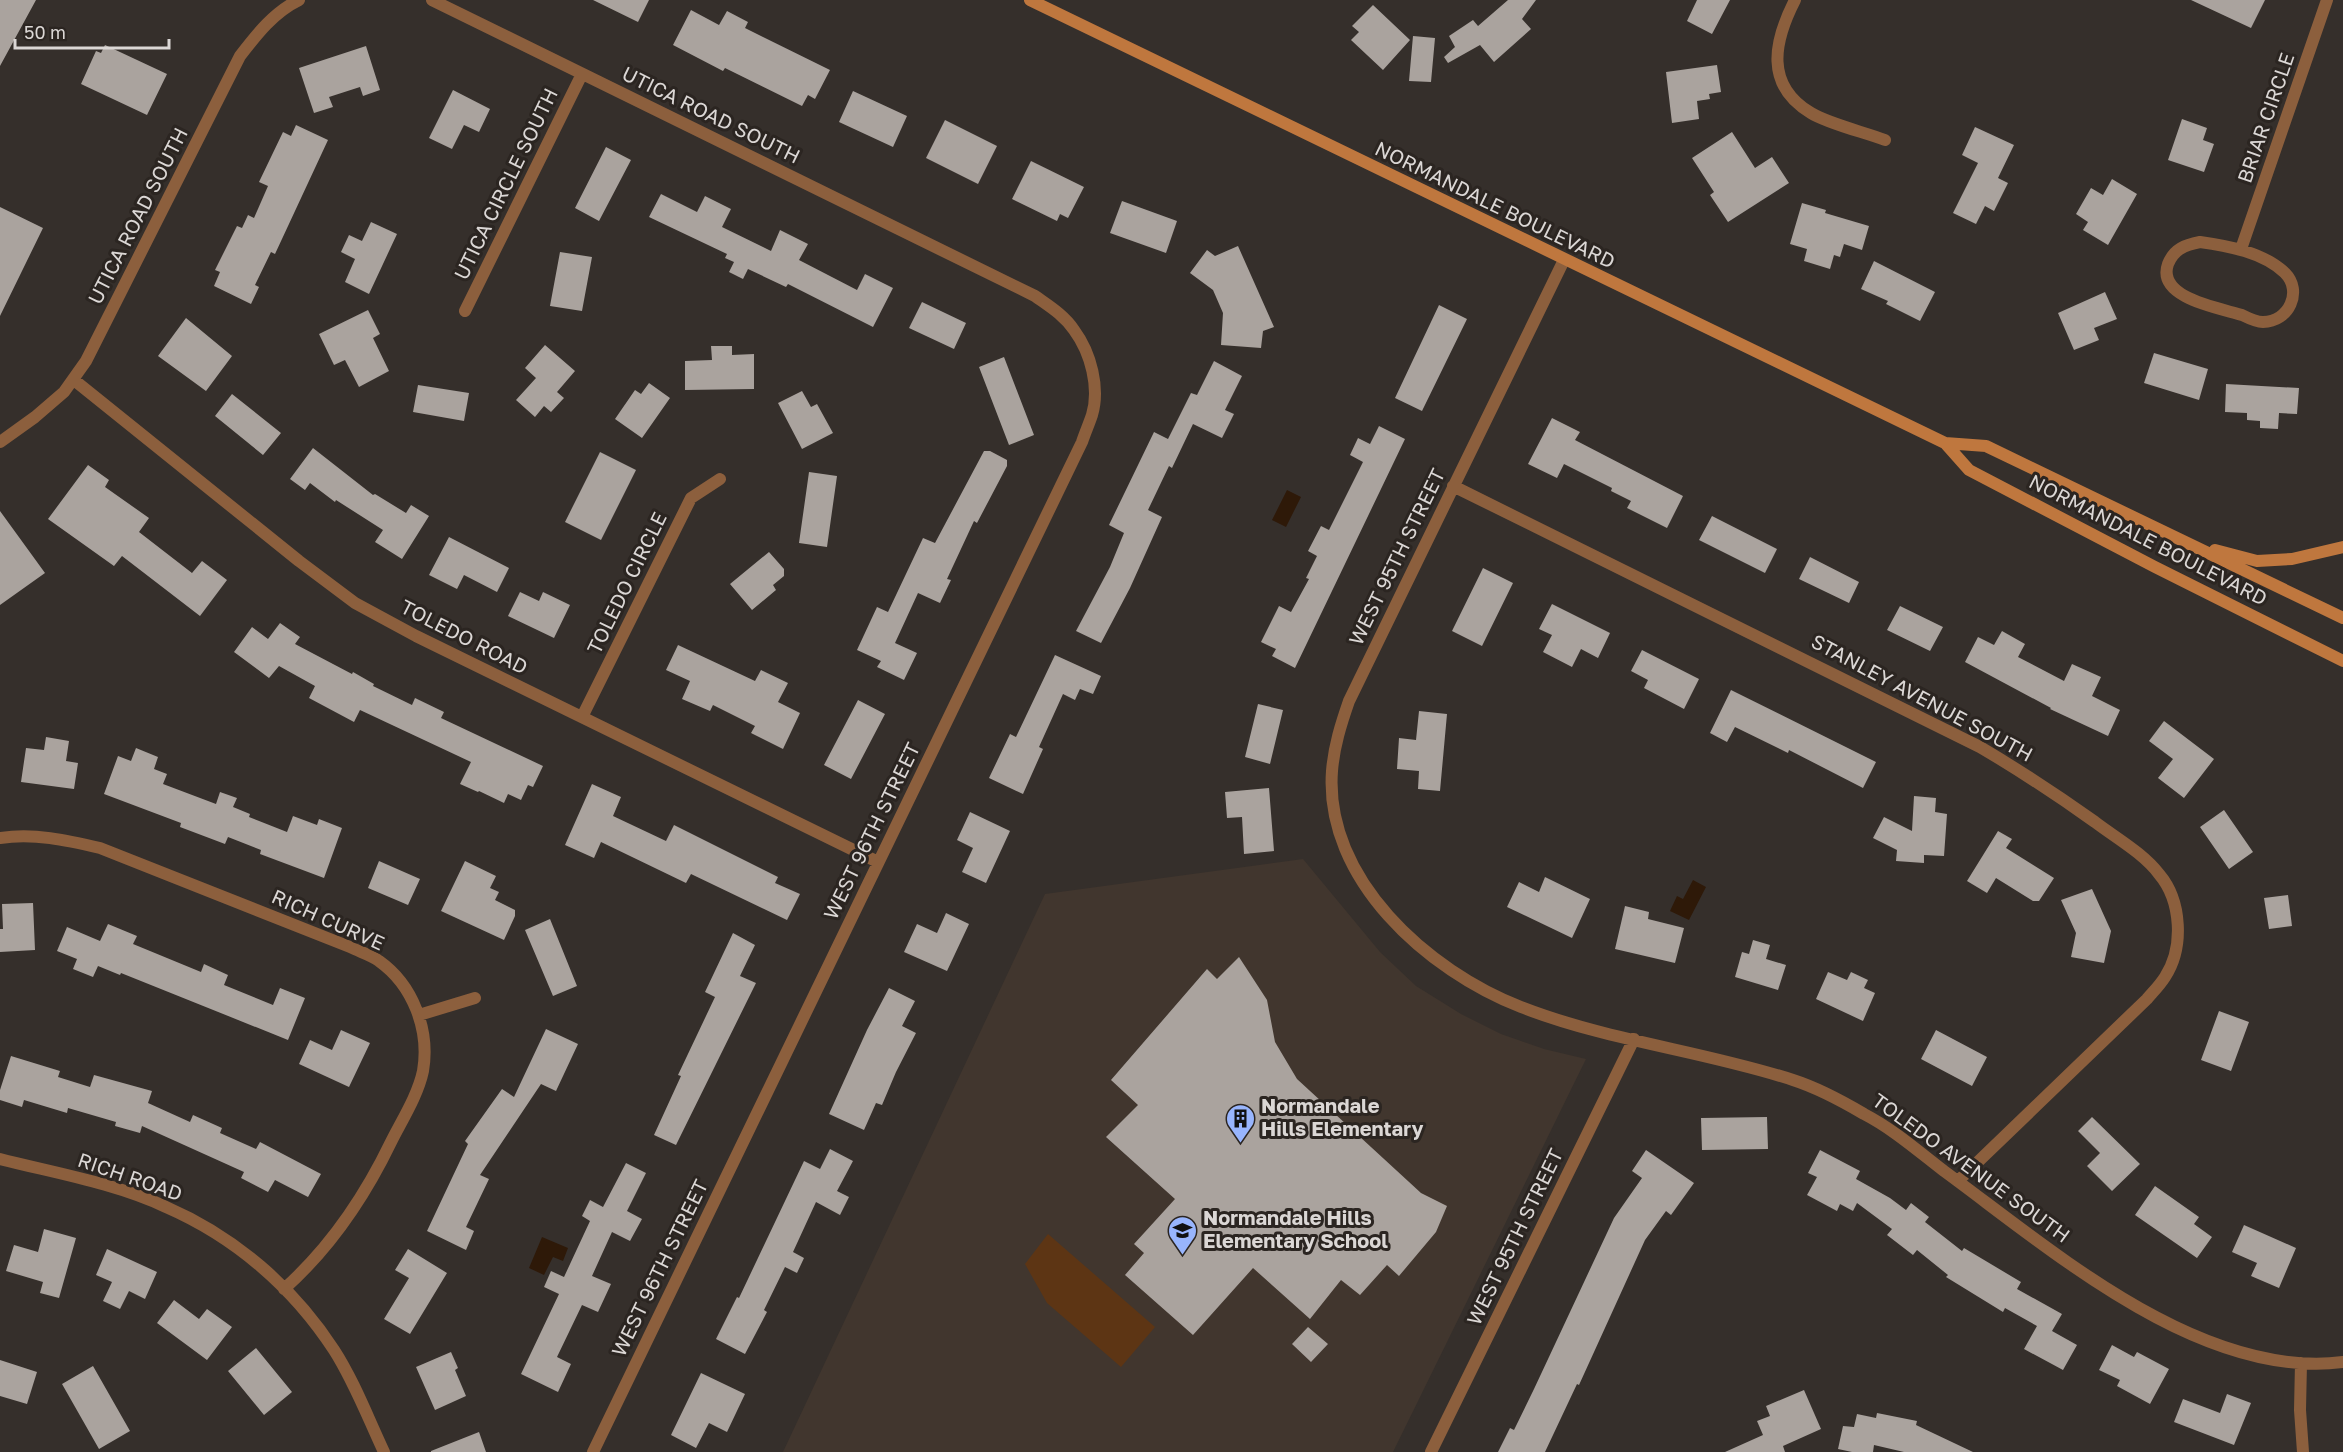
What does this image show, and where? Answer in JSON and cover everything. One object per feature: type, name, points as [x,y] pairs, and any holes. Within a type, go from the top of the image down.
[{"type":"main road","name":"NORMANDALE BOULEVARD","points":[[1030,0],[1564,260],[1945,442],[1986,446],[2343,618]]},
{"type":"main road","name":"NORMANDALE BOULEVARD","points":[[1945,442],[1969,470],[2343,661]]},
{"type":"main road","points":[[2188,543],[2257,561],[2292,559],[2343,547]]},
{"type":"street","name":"UTICA ROAD SOUTH","points":[[0,442],[35,417],[74,380],[104,328],[240,56],[261,29],[287,6],[299,0]]},
{"type":"street","name":"UTICA ROAD SOUTH","points":[[432,0],[973,266]]},
{"type":"street","points":[[1795,0],[1786,17],[1777,45],[1776,66],[1783,85],[1795,102],[1812,114],[1885,140]]},
{"type":"street","name":"BRIAR CIRCLE","points":[[2241,249],[2327,0]]},
{"type":"street","name":"UTICA CIRCLE SOUTH","points":[[465,311],[582,74]]},
{"type":"street","points":[[2200,242],[2241,249],[2264,259],[2284,273],[2290,281],[2294,291],[2292,304],[2275,320],[2262,322],[2188,298],[2175,290],[2167,280],[2167,268],[2172,255],[2184,246],[2200,242]]},
{"type":"street","name":"WEST 95TH STREET","points":[[1362,882],[1345,848],[1334,812],[1332,773],[1336,736],[1349,701],[1564,260]]},
{"type":"street","name":"WEST 96TH STREET","points":[[593,1452],[1082,442],[1092,414],[1095,384],[1087,355],[1075,330],[1056,311],[1035,296],[973,266]]},
{"type":"street","name":"TOLEDO ROAD","points":[[74,380],[299,561],[355,603],[416,636],[878,862]]},
{"type":"street","name":"TOLEDO CIRCLE","points":[[582,717],[691,498],[720,479]]},
{"type":"street","name":"STANLEY AVENUE SOUTH","points":[[1453,486],[1980,747],[2036,780],[2140,856],[2160,874],[2173,899],[2178,924],[2176,952],[2165,976],[2147,999],[1958,1181]]},
{"type":"street","name":"RICH CURVE","points":[[0,838],[15,836],[58,838],[100,848],[350,947],[379,961],[402,983],[419,1015],[424,1041],[422,1072],[411,1102],[358,1204],[332,1239],[305,1270],[284,1289]]},
{"type":"street","name":"TOLEDO AVENUE SOUTH","points":[[1362,882],[1393,922],[1431,955],[1474,984],[1520,1007],[1795,1080],[1880,1122],[2077,1268],[2112,1292],[2159,1318],[2206,1341],[2245,1354],[2301,1363],[2343,1362]]},
{"type":"street","points":[[419,1015],[475,998]]},
{"type":"street","name":"WEST 95TH STREET","points":[[1431,1452],[1634,1039]]},
{"type":"street","name":"RICH ROAD","points":[[0,1159],[112,1188],[165,1206],[215,1233],[261,1265],[301,1306],[334,1351],[384,1452]]},
{"type":"street","points":[[2301,1363],[2300,1410],[2304,1452]]},
{"type":"shaded area","points":[[1287,490],[1301,497],[1286,527],[1272,520]]},
{"type":"shaded area","name":"Normandale Hills Elementary School","points":[[1303,859],[1380,952],[1416,986],[1461,1014],[1501,1034],[1544,1049],[1586,1059],[1393,1452],[783,1452],[1045,894]]},
{"type":"shaded area","points":[[1693,880],[1706,887],[1689,920],[1670,911],[1677,896],[1683,899]]},
{"type":"shaded area","points":[[1048,1234],[1155,1327],[1121,1367],[1047,1303],[1025,1264]]},
{"type":"shaded area","points":[[542,1237],[568,1248],[563,1261],[553,1257],[544,1275],[529,1268]]},
{"type":"building","points":[[0,0],[36,0],[0,66]]},
{"type":"building","points":[[593,0],[649,0],[638,22]]},
{"type":"building","points":[[1508,0],[1536,0],[1522,19],[1531,29],[1494,62],[1480,45],[1448,63],[1444,57],[1455,47],[1449,36],[1473,20],[1478,26]]},
{"type":"building","points":[[1697,0],[1730,0],[1712,34],[1687,21]]},
{"type":"building","points":[[2191,0],[2265,0],[2251,28]]},
{"type":"building","points":[[1373,5],[1410,40],[1383,70],[1351,40],[1359,32],[1352,26]]},
{"type":"building","points":[[691,10],[719,25],[727,11],[748,22],[745,28],[830,70],[815,99],[808,95],[802,106],[725,68],[723,71],[673,45]]},
{"type":"building","points":[[1413,36],[1435,38],[1431,82],[1409,81]]},
{"type":"building","points":[[105,45],[167,74],[147,115],[81,84],[96,51],[101,53]]},
{"type":"building","points":[[366,46],[380,90],[363,96],[360,87],[329,97],[333,107],[314,113],[299,68]]},
{"type":"building","points":[[1717,65],[1721,92],[1709,94],[1710,99],[1697,101],[1699,119],[1672,123],[1666,72]]},
{"type":"building","points":[[453,90],[490,109],[479,132],[464,125],[452,149],[429,138]]},
{"type":"building","points":[[853,91],[907,116],[893,147],[839,122]]},
{"type":"building","points":[[2182,119],[2207,128],[2203,140],[2214,144],[2204,172],[2168,160]]},
{"type":"building","points":[[945,120],[997,146],[978,184],[926,158]]},
{"type":"building","points":[[296,125],[328,140],[275,254],[271,252],[255,285],[259,287],[251,304],[214,286],[220,272],[215,270],[237,226],[242,228],[248,215],[254,218],[268,186],[259,182],[283,132],[291,136]]},
{"type":"building","points":[[1975,127],[2014,145],[1998,178],[2008,183],[1994,211],[1985,206],[1976,224],[1953,213],[1978,163],[1962,155]]},
{"type":"building","points":[[1732,132],[1755,168],[1772,157],[1789,183],[1728,222],[1710,195],[1714,192],[1692,158]]},
{"type":"building","points":[[606,147],[631,160],[599,221],[575,208]]},
{"type":"building","points":[[1031,161],[1084,187],[1068,218],[1060,214],[1057,221],[1012,199]]},
{"type":"building","points":[[2112,179],[2137,194],[2108,245],[2083,230],[2088,222],[2076,214],[2091,188],[2103,195]]},
{"type":"building","points":[[661,194],[697,212],[705,196],[731,209],[722,227],[771,251],[780,230],[808,244],[799,260],[857,290],[865,274],[893,288],[873,327],[788,284],[786,287],[748,269],[743,279],[729,272],[734,262],[725,258],[727,254],[649,217]]},
{"type":"building","points":[[1122,201],[1177,221],[1166,253],[1110,233]]},
{"type":"building","points":[[1802,203],[1826,210],[1825,213],[1869,226],[1862,250],[1844,244],[1840,257],[1834,255],[1830,269],[1804,261],[1807,249],[1790,244]]},
{"type":"building","points":[[0,207],[43,228],[0,316]]},
{"type":"building","points":[[371,222],[397,234],[369,294],[345,282],[355,259],[341,252],[349,235],[362,241]]},
{"type":"building","points":[[1238,246],[1274,327],[1263,331],[1261,348],[1221,345],[1223,313],[1213,290],[1190,273],[1207,250],[1215,256]]},
{"type":"building","points":[[560,252],[592,257],[582,311],[550,306]]},
{"type":"building","points":[[1874,261],[1935,292],[1920,321],[1886,304],[1888,301],[1861,289]]},
{"type":"building","points":[[2105,292],[2117,319],[2094,328],[2099,340],[2074,350],[2058,313]]},
{"type":"building","points":[[922,302],[966,323],[954,349],[909,328]]},
{"type":"building","points":[[1439,305],[1467,319],[1422,411],[1395,398]]},
{"type":"building","points":[[368,310],[380,334],[373,338],[389,371],[359,387],[345,360],[334,365],[319,334]]},
{"type":"building","points":[[186,318],[232,356],[206,391],[158,356]]},
{"type":"building","points":[[545,345],[575,371],[557,392],[564,398],[551,412],[544,406],[535,417],[516,400],[536,378],[525,368]]},
{"type":"building","points":[[711,346],[732,346],[732,355],[754,354],[754,389],[685,390],[685,361],[712,360]]},
{"type":"building","points":[[2154,353],[2208,369],[2199,400],[2144,383]]},
{"type":"building","points":[[1004,357],[1034,435],[1009,445],[979,367]]},
{"type":"building","points":[[1214,361],[1242,376],[1225,410],[1234,414],[1222,438],[1193,424],[1148,510],[1162,517],[1130,588],[1101,643],[1076,631],[1110,567],[1124,533],[1109,525],[1154,432],[1168,439],[1191,393],[1197,395]]},
{"type":"building","points":[[649,383],[670,398],[642,438],[615,419],[635,390],[641,394]]},
{"type":"building","points":[[2226,384],[2299,388],[2297,414],[2279,413],[2278,429],[2260,428],[2260,421],[2247,420],[2247,413],[2225,412]]},
{"type":"building","points":[[418,385],[469,393],[464,421],[413,412]]},
{"type":"building","points":[[802,391],[811,407],[817,404],[833,433],[802,449],[778,403]]},
{"type":"building","points":[[232,394],[281,433],[263,455],[215,416]]},
{"type":"building","points":[[1552,418],[1580,432],[1575,440],[1683,496],[1667,528],[1627,508],[1631,501],[1611,491],[1612,488],[1564,464],[1557,478],[1528,464]]},
{"type":"building","points":[[1379,426],[1405,439],[1295,668],[1272,656],[1276,649],[1261,642],[1279,606],[1291,612],[1309,579],[1306,578],[1317,556],[1308,551],[1321,526],[1329,530],[1363,462],[1350,455],[1358,438],[1370,444]]},
{"type":"building","points":[[313,448],[373,495],[375,494],[406,513],[411,505],[429,516],[402,559],[375,542],[383,530],[336,500],[335,502],[310,483],[305,490],[290,479]]},
{"type":"building","points":[[984,451],[990,451],[1007,460],[1007,466],[977,523],[974,521],[947,579],[951,580],[940,603],[918,593],[895,643],[917,653],[904,680],[877,667],[881,661],[857,650],[877,607],[888,612],[923,538],[935,543]]},
{"type":"building","points":[[600,452],[636,470],[601,540],[565,522]]},
{"type":"building","points":[[88,465],[109,480],[105,487],[149,518],[139,532],[192,573],[202,561],[227,580],[200,616],[122,556],[114,566],[48,519]]},
{"type":"building","points":[[809,472],[837,476],[827,547],[799,543]]},
{"type":"building","points":[[0,511],[45,573],[0,605]]},
{"type":"building","points":[[1712,516],[1777,549],[1765,573],[1699,540]]},
{"type":"building","points":[[449,537],[509,568],[497,592],[464,575],[457,589],[429,575]]},
{"type":"building","points":[[769,552],[784,569],[784,576],[773,585],[776,590],[752,610],[730,584]]},
{"type":"building","points":[[1810,557],[1859,582],[1849,603],[1799,579]]},
{"type":"building","points":[[1483,568],[1513,583],[1482,646],[1452,631]]},
{"type":"building","points":[[520,592],[539,601],[543,592],[570,605],[554,638],[508,616]]},
{"type":"building","points":[[1552,604],[1610,633],[1598,658],[1581,649],[1572,667],[1543,652],[1552,635],[1539,629]]},
{"type":"building","points":[[1900,606],[1943,627],[1930,651],[1887,630]]},
{"type":"building","points":[[280,623],[300,637],[295,644],[352,674],[353,672],[374,684],[373,686],[412,705],[415,698],[444,712],[441,718],[543,766],[533,787],[528,785],[521,800],[508,794],[504,803],[460,784],[471,762],[360,710],[354,722],[309,698],[315,686],[279,666],[269,678],[234,652],[252,627],[268,639]]},
{"type":"building","points":[[2002,631],[2025,644],[2018,657],[2064,681],[2072,664],[2101,677],[2092,696],[2120,710],[2108,736],[2050,709],[1965,662],[1978,637],[1994,645]]},
{"type":"building","points":[[678,645],[755,681],[761,670],[788,683],[778,702],[800,713],[783,749],[751,733],[755,726],[713,705],[710,711],[682,699],[690,681],[666,670]]},
{"type":"building","points":[[1642,650],[1699,679],[1684,709],[1644,688],[1648,680],[1631,671]]},
{"type":"building","points":[[1055,655],[1101,676],[1093,694],[1080,689],[1075,700],[1063,694],[1039,747],[1043,749],[1023,794],[989,778],[1010,734],[1016,737]]},
{"type":"building","points":[[1731,690],[1876,762],[1863,788],[1789,750],[1788,753],[1735,727],[1727,742],[1710,733]]},
{"type":"building","points":[[858,700],[885,714],[851,779],[824,765]]},
{"type":"building","points":[[1258,704],[1283,710],[1270,764],[1245,757]]},
{"type":"building","points":[[1419,711],[1447,714],[1440,791],[1418,789],[1419,771],[1397,769],[1399,738],[1416,740]]},
{"type":"building","points":[[2164,721],[2214,759],[2184,798],[2158,778],[2173,759],[2149,741]]},
{"type":"building","points":[[46,737],[69,741],[66,761],[78,763],[74,789],[21,782],[26,748],[44,750]]},
{"type":"building","points":[[136,748],[158,757],[154,769],[167,774],[163,784],[216,804],[220,792],[237,798],[233,807],[250,814],[249,817],[287,832],[293,816],[317,825],[319,819],[342,828],[324,878],[260,854],[261,850],[228,837],[225,844],[180,827],[181,823],[104,794],[118,756],[131,761]]},
{"type":"building","points":[[592,784],[621,797],[613,816],[666,841],[674,825],[778,877],[775,883],[800,894],[787,920],[691,874],[686,883],[601,842],[594,858],[565,845]]},
{"type":"building","points":[[1269,788],[1274,851],[1244,854],[1242,817],[1227,818],[1225,792]]},
{"type":"building","points":[[1914,796],[1936,798],[1935,812],[1947,814],[1944,856],[1924,855],[1924,863],[1896,861],[1897,850],[1873,838],[1884,817],[1912,831]]},
{"type":"building","points":[[2224,810],[2253,852],[2229,869],[2200,827]]},
{"type":"building","points":[[970,812],[1010,831],[986,883],[962,872],[973,848],[957,840]]},
{"type":"building","points":[[1998,831],[2012,839],[2006,848],[2054,878],[2039,901],[2033,901],[1996,878],[1987,893],[1967,881]]},
{"type":"building","points":[[379,861],[420,879],[408,905],[368,888]]},
{"type":"building","points":[[465,861],[496,876],[490,888],[499,892],[495,900],[515,910],[515,916],[504,940],[441,911]]},
{"type":"building","points":[[1545,877],[1590,899],[1572,938],[1507,907],[1519,882],[1539,892]]},
{"type":"building","points":[[2092,889],[2111,931],[2104,963],[2071,957],[2076,933],[2061,900]]},
{"type":"building","points":[[2288,895],[2292,926],[2269,929],[2264,898]]},
{"type":"building","points":[[33,903],[35,950],[0,952],[0,929],[3,929],[2,904]]},
{"type":"building","points":[[1625,906],[1649,912],[1648,919],[1684,928],[1675,963],[1615,949]]},
{"type":"building","points":[[946,913],[969,924],[947,971],[904,952],[917,924],[937,933]]},
{"type":"building","points":[[550,919],[577,986],[553,996],[525,930]]},
{"type":"building","points":[[108,924],[137,936],[133,944],[201,972],[204,964],[228,975],[224,985],[273,1005],[280,988],[305,998],[288,1040],[121,973],[120,975],[98,966],[93,977],[73,969],[77,959],[57,951],[67,927],[100,941]]},
{"type":"building","points":[[733,933],[755,945],[740,976],[756,983],[676,1145],[654,1135],[681,1076],[678,1075],[715,997],[705,992]]},
{"type":"building","points":[[1753,940],[1770,945],[1766,959],[1786,965],[1778,990],[1735,977],[1742,952],[1749,954]]},
{"type":"building","name":"Normandale Hills Elementary","points":[[1239,957],[1267,1000],[1275,1042],[1297,1079],[1421,1193],[1447,1206],[1436,1232],[1399,1276],[1387,1265],[1360,1295],[1341,1280],[1310,1319],[1253,1268],[1193,1335],[1125,1275],[1144,1253],[1134,1244],[1175,1199],[1106,1137],[1138,1105],[1111,1080],[1207,969],[1217,979]]},
{"type":"building","points":[[1828,972],[1847,980],[1851,972],[1868,980],[1864,988],[1875,993],[1863,1021],[1816,999]]},
{"type":"building","points":[[889,988],[915,1001],[902,1026],[916,1033],[882,1105],[876,1103],[864,1130],[829,1114],[867,1030]]},
{"type":"building","points":[[2219,1011],[2249,1022],[2231,1071],[2201,1060]]},
{"type":"building","points":[[546,1029],[578,1044],[556,1091],[541,1084],[480,1175],[489,1179],[466,1227],[474,1231],[466,1250],[427,1231],[468,1144],[465,1141],[502,1089],[514,1097]]},
{"type":"building","points":[[341,1030],[370,1043],[349,1087],[299,1064],[310,1040],[332,1050]]},
{"type":"building","points":[[1936,1030],[1987,1057],[1972,1086],[1921,1059]]},
{"type":"building","points":[[11,1056],[60,1071],[58,1077],[90,1087],[94,1075],[152,1091],[148,1103],[190,1122],[193,1115],[222,1128],[220,1133],[256,1149],[260,1142],[321,1174],[308,1197],[275,1180],[268,1192],[241,1178],[244,1172],[142,1126],[140,1133],[115,1126],[116,1122],[68,1108],[67,1113],[24,1100],[22,1107],[0,1100],[0,1090]]},
{"type":"building","points":[[1767,1117],[1768,1149],[1702,1150],[1701,1118]]},
{"type":"building","points":[[2092,1117],[2140,1164],[2112,1191],[2087,1166],[2100,1153],[2078,1131]]},
{"type":"building","points":[[830,1149],[853,1161],[837,1191],[849,1197],[840,1215],[816,1202],[793,1252],[804,1258],[797,1273],[785,1267],[764,1310],[767,1312],[745,1354],[716,1339],[737,1297],[739,1298],[804,1161],[820,1169]]},
{"type":"building","points":[[1646,1150],[1694,1183],[1671,1215],[1666,1211],[1645,1240],[1579,1385],[1577,1384],[1545,1452],[1498,1452],[1510,1428],[1514,1430],[1614,1218],[1642,1178],[1632,1171]]},
{"type":"building","points":[[1820,1150],[1860,1171],[1856,1179],[1906,1210],[1911,1203],[1929,1217],[1925,1222],[1962,1251],[1964,1248],[2021,1282],[2017,1289],[2062,1314],[2052,1331],[2077,1345],[2063,1370],[2024,1349],[2037,1326],[2005,1308],[2003,1312],[1946,1277],[1948,1275],[1917,1250],[1913,1255],[1887,1235],[1892,1229],[1857,1203],[1853,1211],[1840,1204],[1837,1211],[1807,1195],[1817,1177],[1808,1173]]},
{"type":"building","points":[[626,1163],[646,1173],[627,1211],[642,1219],[630,1241],[612,1232],[592,1276],[611,1284],[598,1312],[582,1305],[557,1357],[571,1364],[558,1392],[521,1374],[559,1294],[544,1287],[551,1271],[564,1277],[590,1221],[582,1216],[590,1200],[603,1207]]},
{"type":"building","points":[[2155,1186],[2199,1217],[2194,1224],[2212,1237],[2197,1258],[2135,1215]]},
{"type":"building","points":[[2244,1225],[2296,1248],[2279,1288],[2251,1276],[2257,1263],[2232,1252]]},
{"type":"building","points":[[44,1229],[76,1238],[59,1298],[40,1293],[43,1282],[6,1271],[14,1245],[38,1252]]},
{"type":"building","points":[[107,1249],[157,1272],[145,1299],[129,1291],[120,1309],[103,1301],[112,1282],[96,1275]]},
{"type":"building","points":[[408,1249],[447,1273],[410,1334],[384,1319],[409,1278],[395,1270]]},
{"type":"building","points":[[174,1300],[199,1319],[207,1309],[232,1327],[207,1360],[157,1323]]},
{"type":"building","points":[[1308,1327],[1328,1344],[1311,1362],[1292,1344]]},
{"type":"building","points":[[2112,1345],[2134,1357],[2137,1352],[2169,1369],[2150,1404],[2117,1386],[2120,1380],[2099,1370]]},
{"type":"building","points":[[256,1348],[292,1392],[264,1415],[228,1371]]},
{"type":"building","points":[[451,1352],[458,1368],[455,1370],[466,1396],[435,1410],[416,1367]]},
{"type":"building","points":[[0,1360],[37,1372],[27,1404],[0,1396]]},
{"type":"building","points":[[93,1366],[130,1431],[99,1449],[62,1384]]},
{"type":"building","points":[[701,1373],[745,1394],[727,1432],[709,1423],[696,1448],[671,1435]]},
{"type":"building","points":[[1804,1390],[1821,1429],[1783,1446],[1785,1452],[1725,1452],[1763,1435],[1757,1421],[1770,1416],[1766,1406]]},
{"type":"building","points":[[2227,1394],[2251,1403],[2234,1445],[2174,1422],[2183,1399],[2220,1413]]},
{"type":"building","points":[[1877,1413],[1917,1421],[1916,1425],[1973,1452],[1904,1452],[1874,1445],[1873,1452],[1838,1449],[1843,1426],[1854,1427],[1857,1414],[1876,1418]]},
{"type":"building","points":[[479,1432],[486,1452],[431,1452],[431,1451]]},
{"type":"place","name":"Normandale Hills Elementary","points":[[1240,1144]]},
{"type":"place","name":"Normandale Hills Elementary School","points":[[1182,1256]]}]
